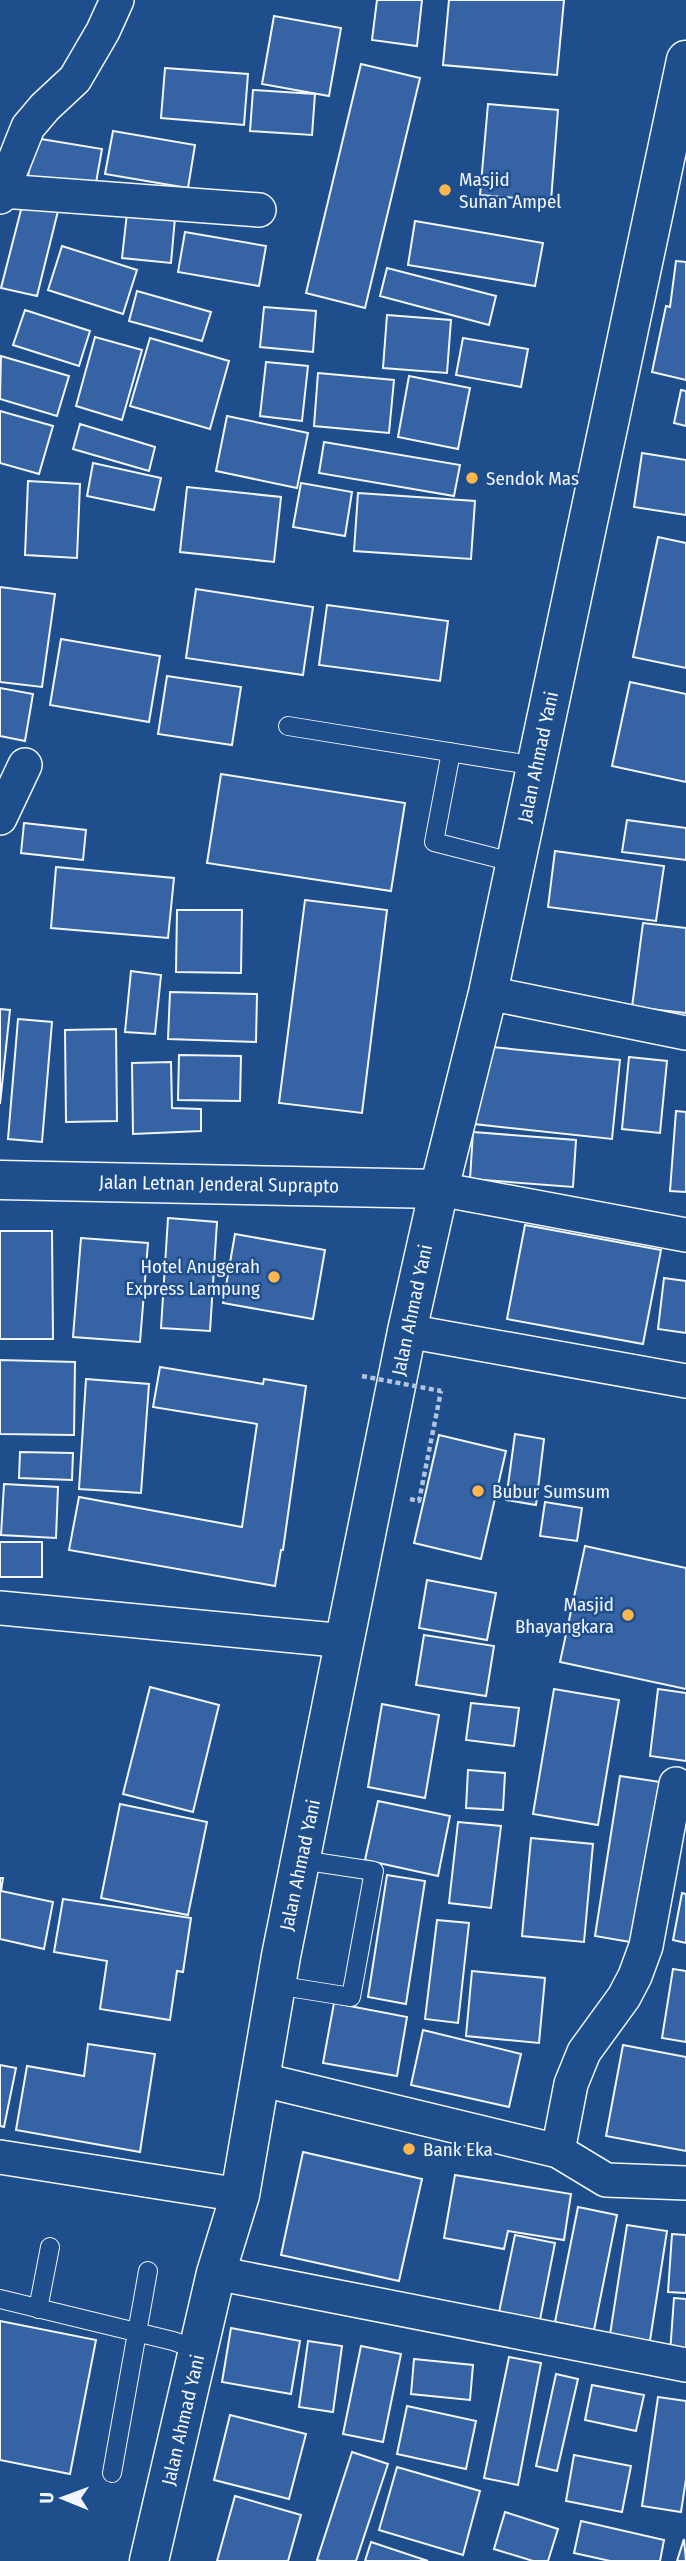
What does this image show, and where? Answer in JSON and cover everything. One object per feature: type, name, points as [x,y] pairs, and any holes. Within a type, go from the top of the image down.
[{"type":"main road","name":"Jalan Ahmad Yani","points":[[149,2561],[216,2273],[240,2195],[300,1860],[407,1331],[488,993],[686,60]]},
{"type":"main road","name":"Jalan Letnan Jenderal Suprapto","points":[[0,1180],[439,1189]]},
{"type":"street","points":[[117,0],[103,31],[75,79],[28,127],[1,194],[259,210]]},
{"type":"street","points":[[0,818],[24,765]]},
{"type":"street","points":[[488,993],[686,1033]]},
{"type":"street","points":[[439,1189],[686,1235]]},
{"type":"street","points":[[407,1331],[686,1381]]},
{"type":"street","points":[[0,1608],[346,1641]]},
{"type":"street","points":[[558,2151],[571,2084],[584,2052],[624,1997],[646,1946],[676,1784]]},
{"type":"street","points":[[259,2080],[558,2151],[606,2180],[686,2183]]},
{"type":"street","points":[[0,2157],[240,2195]]},
{"type":"street","points":[[216,2273],[686,2365]]},
{"type":"lane","points":[[288,726],[537,766]]},
{"type":"lane","points":[[451,752],[433,842],[516,863]]},
{"type":"lane","points":[[276,1985],[351,1997],[374,1871],[300,1860]]},
{"type":"lane","points":[[38,2309],[50,2247]]},
{"type":"lane","points":[[112,2473],[148,2271]]},
{"type":"lane","points":[[0,2299],[199,2350]]},
{"type":"path","points":[[362,1376],[440,1391]]},
{"type":"building","points":[[377,0],[422,0],[417,46],[372,40]]},
{"type":"building","points":[[449,0],[564,0],[557,75],[443,65]]},
{"type":"building","points":[[274,16],[341,28],[329,96],[262,84]]},
{"type":"building","points":[[361,64],[420,78],[365,308],[306,293]]},
{"type":"building","points":[[165,68],[248,74],[244,125],[161,118]]},
{"type":"building","points":[[253,90],[315,94],[312,135],[250,131]]},
{"type":"building","points":[[488,104],[558,110],[551,201],[480,195]]},
{"type":"building","points":[[113,131],[195,145],[188,188],[105,174]]},
{"type":"building","points":[[35,138],[102,149],[94,194],[27,182]]},
{"type":"building","points":[[23,202],[58,211],[37,296],[1,288]]},
{"type":"building","points":[[127,213],[175,218],[171,263],[122,258]]},
{"type":"building","points":[[415,221],[543,243],[535,286],[408,265]]},
{"type":"building","points":[[185,232],[266,246],[259,286],[178,272]]},
{"type":"building","points":[[62,246],[137,270],[123,314],[48,290]]},
{"type":"building","points":[[676,261],[686,262],[686,380],[652,372],[666,306],[670,307]]},
{"type":"building","points":[[387,268],[496,296],[489,325],[380,296]]},
{"type":"building","points":[[137,291],[211,312],[202,341],[129,321]]},
{"type":"building","points":[[264,307],[316,311],[313,352],[260,347]]},
{"type":"building","points":[[25,310],[90,331],[79,366],[13,345]]},
{"type":"building","points":[[387,315],[451,320],[447,373],[383,368]]},
{"type":"building","points":[[95,337],[142,350],[122,420],[76,406]]},
{"type":"building","points":[[150,338],[229,361],[210,429],[130,406]]},
{"type":"building","points":[[463,338],[528,349],[521,387],[456,375]]},
{"type":"building","points":[[1,356],[69,376],[57,416],[0,399]]},
{"type":"building","points":[[266,362],[308,366],[302,421],[260,416]]},
{"type":"building","points":[[318,373],[394,380],[389,433],[314,426]]},
{"type":"building","points":[[409,376],[470,388],[458,449],[398,437]]},
{"type":"building","points":[[681,390],[686,391],[686,426],[674,423]]},
{"type":"building","points":[[0,411],[53,426],[39,474],[0,463]]},
{"type":"building","points":[[227,416],[308,433],[297,488],[216,471]]},
{"type":"building","points":[[80,424],[155,447],[149,471],[73,449]]},
{"type":"building","points":[[324,442],[460,465],[454,496],[319,473]]},
{"type":"building","points":[[642,453],[686,460],[686,515],[634,507]]},
{"type":"building","points":[[93,463],[161,478],[154,510],[87,496]]},
{"type":"building","points":[[28,481],[80,484],[77,558],[25,555]]},
{"type":"building","points":[[301,483],[352,492],[345,536],[293,527]]},
{"type":"building","points":[[187,487],[281,497],[274,562],[180,552]]},
{"type":"building","points":[[358,493],[475,501],[471,559],[354,551]]},
{"type":"building","points":[[658,537],[686,543],[686,668],[633,657]]},
{"type":"building","points":[[0,587],[55,594],[42,687],[0,682]]},
{"type":"building","points":[[196,589],[313,607],[303,675],[186,658]]},
{"type":"building","points":[[327,605],[448,621],[440,681],[319,665]]},
{"type":"building","points":[[61,639],[160,656],[149,722],[50,705]]},
{"type":"building","points":[[167,676],[241,687],[232,745],[158,734]]},
{"type":"building","points":[[630,682],[686,694],[686,782],[612,766]]},
{"type":"building","points":[[0,688],[33,694],[25,741],[0,736]]},
{"type":"building","points":[[221,774],[405,803],[391,891],[207,863]]},
{"type":"building","points":[[627,820],[686,828],[686,860],[622,852]]},
{"type":"building","points":[[24,823],[86,830],[83,860],[21,853]]},
{"type":"building","points":[[555,851],[664,866],[656,921],[548,907]]},
{"type":"building","points":[[56,867],[174,878],[168,938],[51,928]]},
{"type":"building","points":[[305,900],[387,910],[362,1113],[279,1103]]},
{"type":"building","points":[[177,910],[242,910],[241,973],[176,972]]},
{"type":"building","points":[[643,923],[686,928],[686,1013],[632,1007]]},
{"type":"building","points":[[131,971],[161,975],[155,1034],[125,1032]]},
{"type":"building","points":[[170,992],[257,994],[256,1042],[168,1039]]},
{"type":"building","points":[[0,1009],[10,1010],[0,1104]]},
{"type":"building","points":[[18,1019],[52,1022],[42,1142],[8,1139]]},
{"type":"building","points":[[116,1029],[117,1121],[66,1122],[65,1030]]},
{"type":"building","points":[[482,1046],[620,1060],[612,1139],[474,1124]]},
{"type":"building","points":[[179,1055],[241,1056],[240,1101],[178,1100]]},
{"type":"building","points":[[629,1057],[667,1061],[660,1133],[622,1129]]},
{"type":"building","points":[[171,1062],[172,1108],[201,1109],[201,1131],[133,1134],[132,1063]]},
{"type":"building","points":[[676,1111],[686,1112],[686,1192],[670,1191]]},
{"type":"building","points":[[473,1132],[576,1140],[573,1187],[470,1179]]},
{"type":"building","points":[[168,1218],[217,1222],[210,1331],[161,1328]]},
{"type":"building","points":[[525,1225],[661,1250],[643,1344],[507,1319]]},
{"type":"building","points":[[0,1231],[52,1231],[53,1339],[0,1339]]},
{"type":"building","name":"Hotel Anugerah Express Lampung","points":[[235,1234],[325,1250],[313,1319],[223,1303]]},
{"type":"building","points":[[81,1238],[148,1243],[140,1342],[73,1337]]},
{"type":"building","points":[[664,1278],[686,1281],[686,1333],[658,1329]]},
{"type":"building","points":[[0,1360],[75,1362],[74,1435],[0,1434]]},
{"type":"building","points":[[160,1367],[263,1384],[264,1379],[306,1386],[283,1550],[275,1586],[69,1550],[79,1497],[242,1527],[257,1424],[153,1407]]},
{"type":"building","points":[[86,1379],[149,1384],[141,1493],[79,1489]]},
{"type":"building","points":[[515,1434],[544,1439],[536,1505],[506,1500]]},
{"type":"building","points":[[439,1435],[506,1451],[481,1559],[414,1543]]},
{"type":"building","points":[[20,1452],[73,1453],[72,1480],[19,1478]]},
{"type":"building","points":[[4,1484],[58,1487],[56,1538],[1,1535]]},
{"type":"building","points":[[545,1502],[582,1508],[577,1541],[540,1536]]},
{"type":"building","points":[[0,1542],[42,1542],[42,1577],[0,1577]]},
{"type":"building","name":"Masjid Bhayangkara","points":[[585,1546],[686,1568],[686,1689],[560,1662]]},
{"type":"building","points":[[427,1580],[496,1593],[487,1640],[419,1628]]},
{"type":"building","points":[[424,1635],[494,1646],[486,1696],[416,1685]]},
{"type":"building","points":[[150,1687],[219,1705],[193,1812],[123,1794]]},
{"type":"building","points":[[554,1689],[619,1700],[598,1825],[533,1814]]},
{"type":"building","points":[[658,1689],[686,1693],[686,1761],[650,1756]]},
{"type":"building","points":[[471,1703],[519,1708],[514,1746],[466,1740]]},
{"type":"building","points":[[382,1704],[439,1715],[425,1798],[368,1787]]},
{"type":"building","points":[[468,1770],[505,1773],[503,1810],[466,1808]]},
{"type":"building","points":[[620,1776],[667,1783],[642,1944],[595,1936]]},
{"type":"building","points":[[378,1801],[450,1816],[438,1876],[365,1860]]},
{"type":"building","points":[[120,1804],[207,1822],[188,1915],[101,1898]]},
{"type":"building","points":[[458,1822],[501,1826],[491,1908],[449,1903]]},
{"type":"building","points":[[531,1838],[593,1844],[584,1942],[522,1936]]},
{"type":"building","points":[[387,1875],[425,1881],[406,2004],[368,1997]]},
{"type":"building","points":[[0,1878],[3,1878],[1,1891],[53,1902],[44,1949],[0,1939]]},
{"type":"building","points":[[682,1893],[686,1894],[686,1943],[673,1940]]},
{"type":"building","points":[[63,1899],[191,1918],[183,1972],[177,1971],[170,2020],[100,2009],[107,1961],[54,1952]]},
{"type":"building","points":[[437,1920],[469,1923],[458,2023],[425,2019]]},
{"type":"building","points":[[673,1969],[686,1971],[686,2042],[662,2038]]},
{"type":"building","points":[[472,1971],[545,1978],[539,2043],[466,2036]]},
{"type":"building","points":[[334,2003],[407,2017],[397,2076],[323,2063]]},
{"type":"building","points":[[423,2030],[521,2054],[509,2107],[411,2085]]},
{"type":"building","points":[[88,2044],[155,2054],[140,2152],[16,2130],[27,2066],[84,2076]]},
{"type":"building","points":[[623,2045],[686,2057],[686,2151],[606,2136]]},
{"type":"building","points":[[0,2065],[16,2068],[4,2127],[0,2126]]},
{"type":"building","points":[[303,2152],[422,2179],[399,2281],[281,2255]]},
{"type":"building","points":[[455,2175],[571,2194],[564,2240],[508,2231],[504,2249],[444,2238]]},
{"type":"building","points":[[578,2207],[617,2215],[594,2330],[555,2322]]},
{"type":"building","points":[[627,2225],[667,2231],[649,2347],[609,2341]]},
{"type":"building","points":[[672,2234],[686,2235],[686,2293],[668,2292]]},
{"type":"building","points":[[515,2235],[555,2243],[538,2330],[497,2322]]},
{"type":"building","points":[[674,2298],[686,2299],[686,2354],[670,2353]]},
{"type":"building","points":[[0,2321],[96,2340],[70,2474],[0,2460]]},
{"type":"building","points":[[231,2328],[300,2341],[291,2394],[222,2382]]},
{"type":"building","points":[[308,2341],[342,2346],[333,2412],[299,2407]]},
{"type":"building","points":[[361,2346],[401,2354],[383,2442],[343,2434]]},
{"type":"building","points":[[509,2357],[541,2363],[518,2485],[484,2478]]},
{"type":"building","points":[[414,2359],[473,2365],[470,2400],[411,2394]]},
{"type":"building","points":[[556,2374],[578,2379],[557,2471],[536,2466]]},
{"type":"building","points":[[592,2385],[644,2395],[636,2431],[585,2420]]},
{"type":"building","points":[[658,2397],[686,2401],[686,2479],[681,2512],[642,2506]]},
{"type":"building","points":[[407,2406],[476,2421],[466,2469],[397,2454]]},
{"type":"building","points":[[230,2415],[306,2434],[289,2499],[214,2480]]},
{"type":"building","points":[[352,2452],[388,2464],[356,2561],[317,2560]]},
{"type":"building","points":[[574,2455],[631,2466],[622,2512],[566,2501]]},
{"type":"building","points":[[397,2467],[480,2491],[463,2555],[379,2530]]},
{"type":"building","points":[[235,2496],[301,2515],[288,2561],[217,2561]]},
{"type":"building","points":[[505,2512],[558,2529],[548,2561],[533,2561],[494,2549]]},
{"type":"building","points":[[581,2521],[664,2540],[660,2561],[610,2561],[574,2553]]},
{"type":"building","points":[[684,2539],[686,2561],[677,2561]]},
{"type":"building","points":[[371,2542],[428,2561],[365,2561]]},
{"type":"place","name":"Masjid Sunan Ampel","points":[[445,190]]},
{"type":"place","name":"Sendok Mas","points":[[472,478]]},
{"type":"place","name":"Hotel Anugerah Express Lampung","points":[[274,1277]]},
{"type":"place","name":"Bubur Sumsum","points":[[478,1491]]},
{"type":"place","name":"Masjid Bhayangkara","points":[[628,1615]]},
{"type":"place","name":"Bank Eka","points":[[409,2149]]}]
